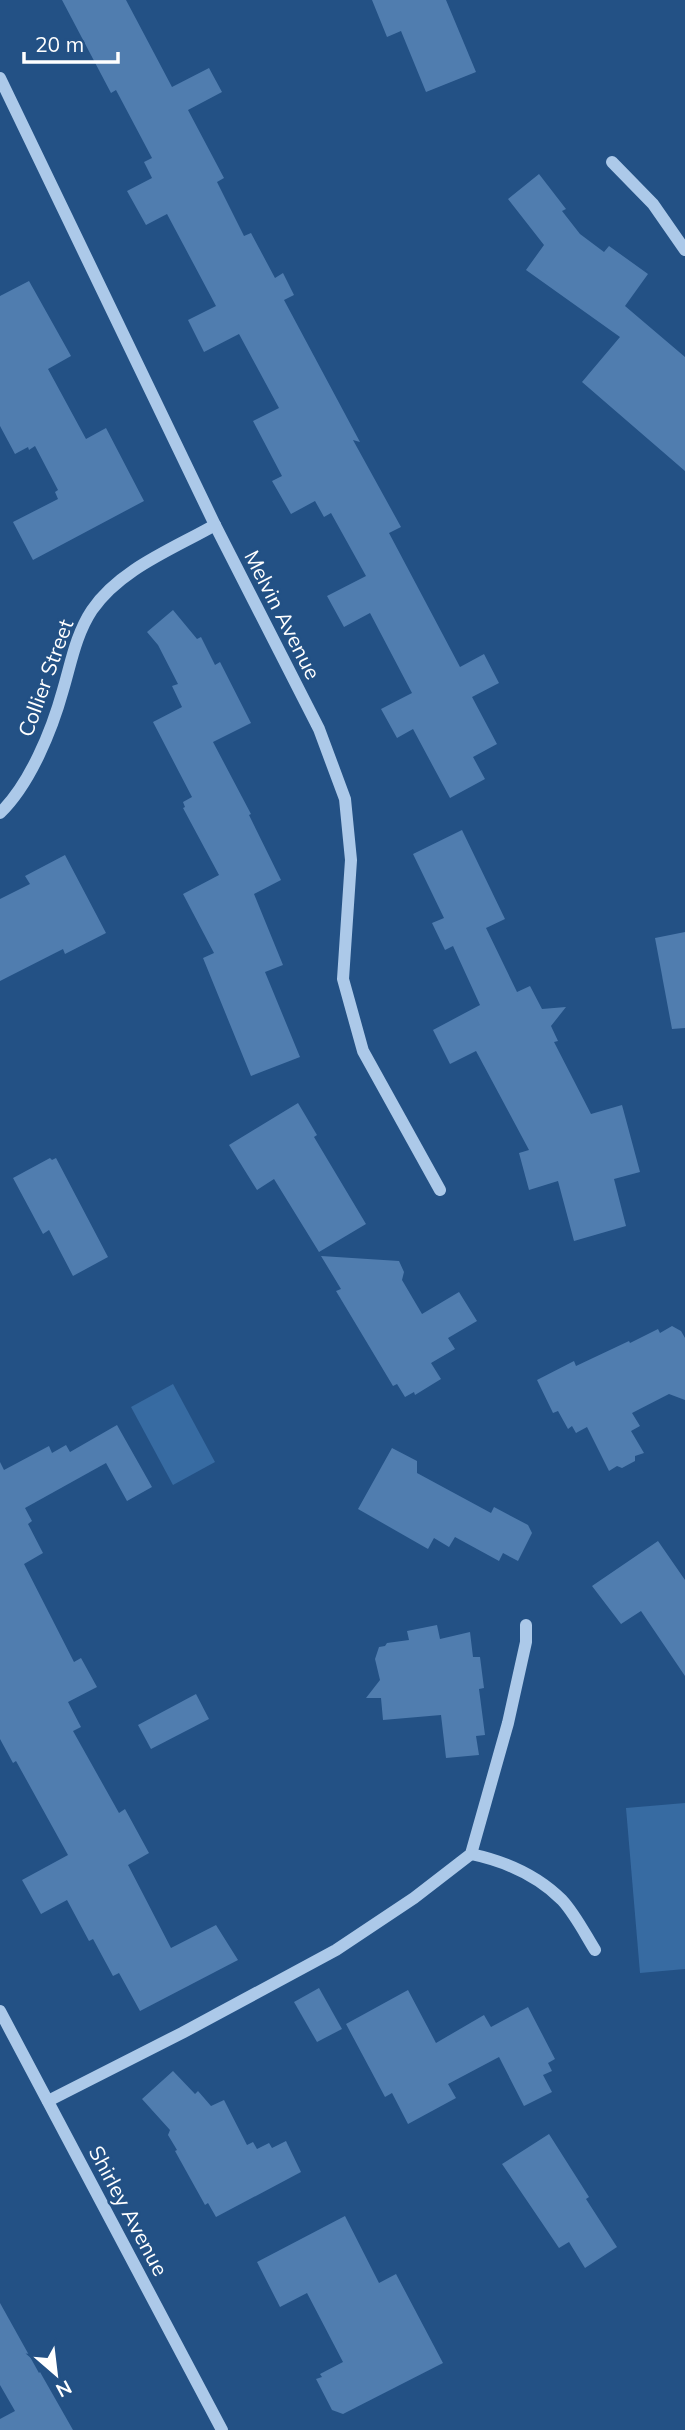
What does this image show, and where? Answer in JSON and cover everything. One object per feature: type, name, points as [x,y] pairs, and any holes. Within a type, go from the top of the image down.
[{"type":"street","name":"Melvin Avenue","points":[[0,78],[215,525],[319,729],[345,799],[352,860],[343,979],[363,1051],[440,1190]]},
{"type":"street","points":[[612,162],[653,204],[685,250]]},
{"type":"street","name":"Collier Street","points":[[0,813],[12,801],[45,743],[59,707],[79,635],[93,610],[114,586],[138,568],[215,525]]},
{"type":"street","points":[[48,2101],[336,1950],[414,1898],[471,1854],[508,1723],[526,1642],[526,1625]]},
{"type":"street","points":[[471,1854],[500,1860],[531,1877],[562,1900],[595,1950]]},
{"type":"street","name":"Shirley Avenue","points":[[0,2011],[222,2430]]},
{"type":"shaded area","points":[[173,1384],[215,1462],[173,1485],[131,1407]]},
{"type":"shaded area","points":[[685,1803],[685,1969],[640,1973],[626,1808]]},
{"type":"building","points":[[62,0],[126,0],[172,87],[209,68],[222,92],[188,110],[224,178],[217,182],[244,236],[251,233],[275,278],[283,273],[294,295],[284,300],[360,442],[353,440],[401,527],[389,533],[460,667],[484,654],[499,683],[472,697],[497,744],[473,757],[485,779],[450,798],[413,729],[397,738],[381,709],[412,693],[370,613],[344,627],[327,596],[366,576],[331,513],[324,517],[315,501],[291,514],[272,481],[282,476],[253,421],[279,408],[239,334],[204,352],[188,320],[216,306],[167,214],[146,225],[127,191],[152,178],[144,162],[152,158],[116,90],[111,93]]},
{"type":"building","points":[[372,0],[446,0],[476,72],[426,92],[401,31],[387,37]]},
{"type":"building","points":[[539,174],[566,209],[562,211],[580,234],[604,252],[609,246],[648,274],[625,306],[685,357],[685,471],[582,382],[620,337],[526,270],[544,245],[508,199]]},
{"type":"building","points":[[29,281],[71,356],[48,369],[86,439],[106,428],[144,501],[33,560],[13,522],[58,499],[55,492],[58,490],[35,446],[15,454],[0,426],[0,296]]},
{"type":"building","points":[[173,610],[197,639],[201,637],[215,665],[220,662],[251,723],[213,742],[251,814],[249,815],[281,880],[254,894],[283,965],[265,972],[300,1057],[251,1076],[203,958],[214,953],[183,894],[219,875],[183,808],[183,802],[192,797],[153,722],[182,707],[172,686],[178,684],[158,645],[147,632]]},
{"type":"building","points":[[462,830],[505,919],[486,928],[517,992],[530,986],[542,1009],[566,1007],[551,1026],[558,1041],[554,1042],[591,1114],[622,1105],[640,1172],[614,1179],[626,1226],[574,1241],[558,1181],[529,1190],[519,1153],[529,1150],[476,1051],[450,1064],[433,1030],[480,1005],[453,946],[445,950],[432,923],[444,918],[413,854]]},
{"type":"building","points":[[65,855],[106,933],[65,954],[63,949],[0,981],[0,899],[30,884],[25,876]]},
{"type":"building","points":[[685,932],[685,1028],[672,1029],[655,938]]},
{"type":"building","points":[[298,1103],[317,1135],[314,1137],[366,1224],[319,1252],[274,1179],[257,1190],[229,1145]]},
{"type":"building","points":[[50,1158],[56,1158],[108,1257],[73,1276],[49,1230],[43,1234],[13,1178]]},
{"type":"building","points":[[321,1256],[399,1261],[404,1272],[402,1280],[422,1314],[459,1292],[477,1321],[448,1338],[455,1349],[431,1363],[441,1379],[415,1395],[414,1392],[405,1397],[397,1384],[393,1386],[336,1291],[341,1289]]},
{"type":"building","points":[[672,1326],[681,1331],[685,1338],[685,1400],[669,1394],[632,1413],[640,1426],[631,1431],[644,1453],[635,1456],[635,1461],[622,1468],[617,1466],[609,1471],[587,1427],[576,1433],[572,1426],[568,1429],[558,1411],[553,1413],[537,1380],[574,1361],[576,1366],[629,1341],[630,1343],[658,1329],[660,1333]]},
{"type":"building","points":[[117,1425],[152,1487],[127,1501],[106,1463],[25,1508],[32,1521],[28,1524],[43,1553],[24,1564],[74,1662],[81,1658],[97,1687],[68,1702],[81,1727],[73,1731],[119,1813],[125,1809],[149,1853],[128,1865],[171,1948],[216,1925],[238,1960],[140,2011],[119,1973],[113,1976],[93,1939],[89,1941],[67,1900],[41,1914],[22,1880],[68,1855],[16,1761],[13,1763],[0,1739],[0,1462],[4,1470],[49,1446],[52,1453],[66,1445],[70,1452]]},
{"type":"building","points":[[392,1448],[417,1461],[417,1473],[491,1513],[494,1507],[528,1525],[532,1533],[518,1561],[503,1553],[499,1561],[455,1537],[449,1547],[434,1538],[428,1549],[358,1509]]},
{"type":"building","points":[[658,1541],[685,1580],[685,1676],[641,1611],[621,1624],[592,1586]]},
{"type":"building","points":[[437,1625],[440,1639],[470,1632],[473,1657],[480,1657],[484,1688],[479,1689],[485,1735],[476,1736],[479,1755],[446,1758],[441,1715],[383,1720],[381,1698],[366,1698],[380,1680],[375,1659],[379,1647],[409,1640],[407,1631]]},
{"type":"building","points":[[196,1694],[209,1719],[151,1749],[138,1725]]},
{"type":"building","points":[[319,1988],[342,2029],[317,2042],[294,2002]]},
{"type":"building","points":[[408,1990],[436,2043],[484,2015],[491,2027],[528,2007],[555,2059],[548,2063],[552,2071],[543,2075],[552,2092],[524,2106],[499,2057],[448,2084],[456,2098],[408,2124],[392,2093],[385,2097],[346,2024]]},
{"type":"building","points":[[173,2071],[195,2094],[198,2091],[211,2106],[224,2100],[247,2145],[253,2142],[257,2149],[269,2143],[272,2148],[286,2141],[301,2172],[216,2217],[208,2203],[205,2205],[175,2151],[177,2150],[168,2135],[170,2130],[142,2099]]},
{"type":"building","points":[[549,2134],[617,2247],[585,2268],[569,2242],[559,2248],[502,2164]]},
{"type":"building","points":[[345,2216],[379,2283],[396,2274],[443,2363],[343,2414],[332,2410],[316,2379],[343,2362],[307,2293],[280,2307],[257,2262]]},
{"type":"building","points":[[0,2303],[73,2430],[0,2430],[0,2419],[15,2411],[0,2385]]}]
